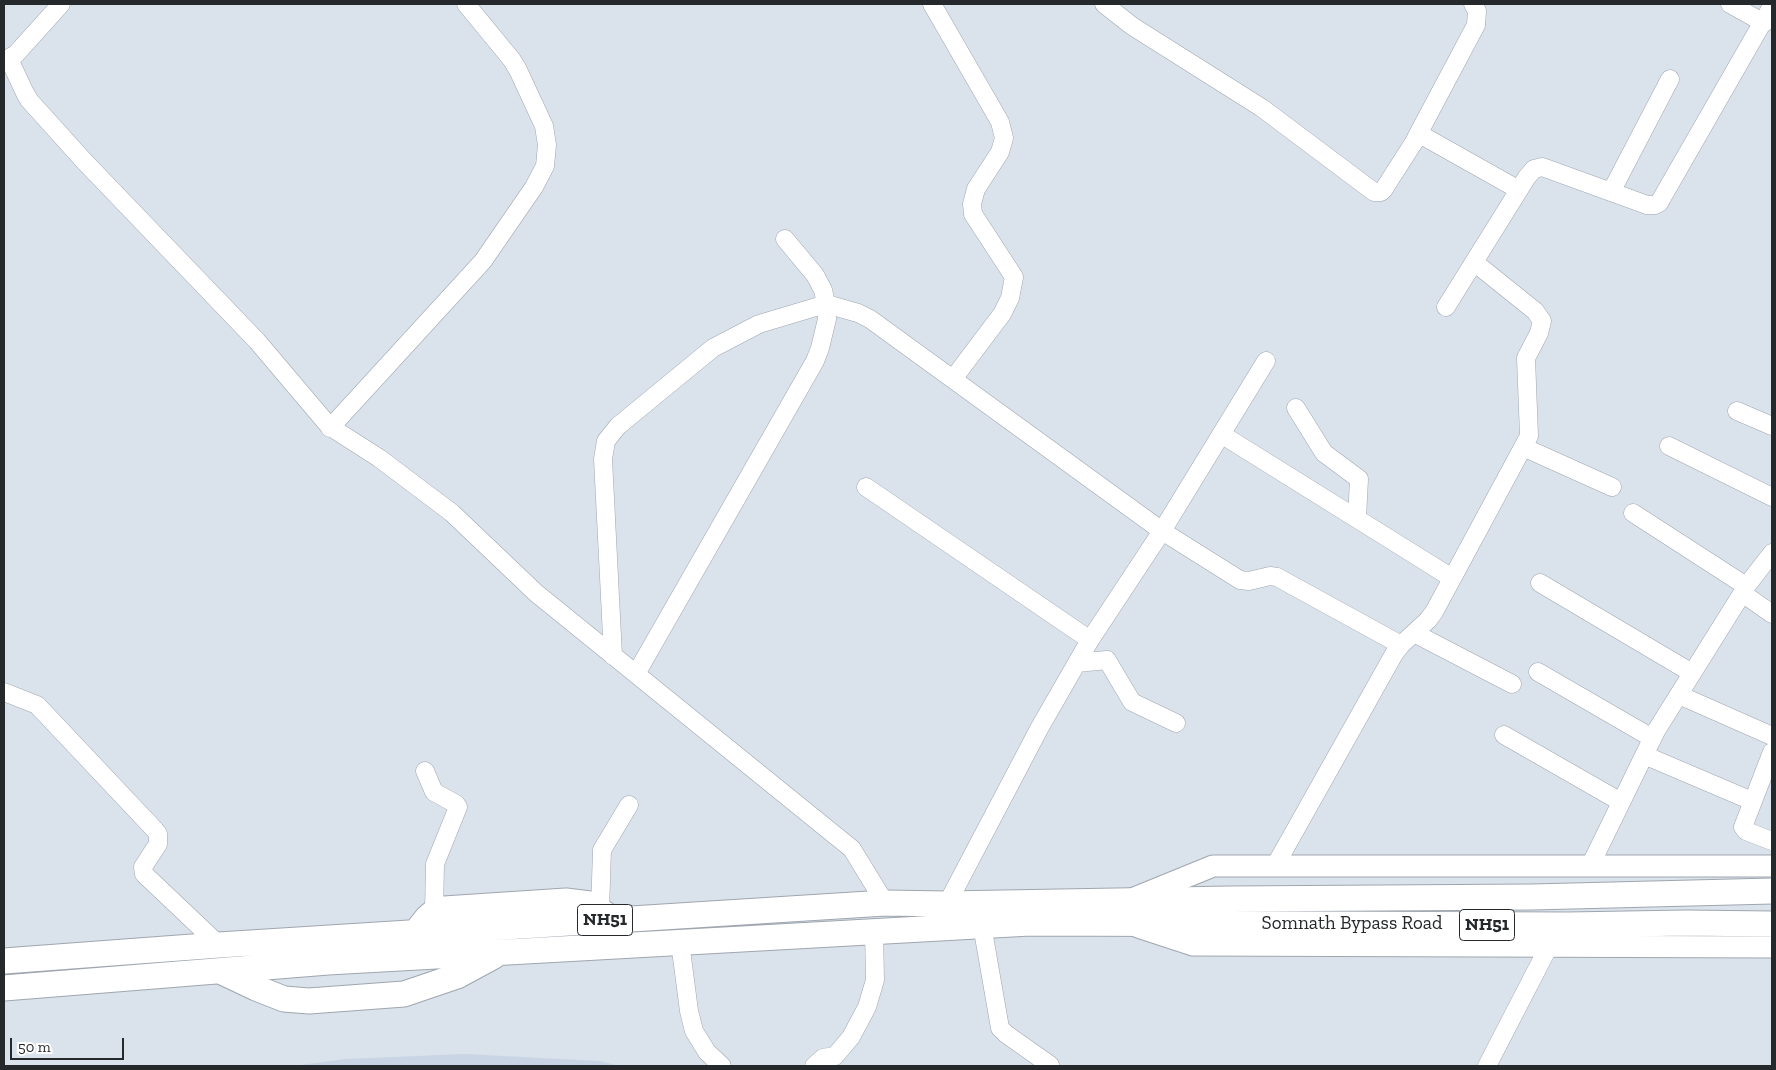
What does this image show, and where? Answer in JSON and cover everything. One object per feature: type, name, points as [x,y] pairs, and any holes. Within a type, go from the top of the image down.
[{"type":"highway","name":"Somnath Bypass Road","points":[[1127,912],[1206,899],[1532,897],[1772,891]]},
{"type":"highway","points":[[416,932],[434,912],[444,909],[566,901],[590,904],[607,915]]},
{"type":"highway","name":"NH51","points":[[4,960],[416,932],[607,915],[885,903],[1127,912]]},
{"type":"highway","name":"NH51","points":[[4,988],[328,962],[1030,923],[1127,912]]},
{"type":"highway","name":"Somnath Bypass Road","points":[[1127,912],[1202,924],[1772,924]]},
{"type":"highway","points":[[220,971],[284,999],[309,1001],[404,994],[457,976],[500,952]]},
{"type":"main road","points":[[1127,912],[1213,866],[1772,866]]},
{"type":"main road","points":[[1127,912],[1193,945],[1772,947]]},
{"type":"street","points":[[61,4],[16,54],[6,60],[24,94],[84,161],[257,341],[330,428],[374,454],[452,513],[534,591],[852,849],[885,903]]},
{"type":"street","points":[[330,428],[483,261],[534,187],[544,166],[547,145],[544,126],[518,70],[466,4]]},
{"type":"street","points":[[932,4],[1000,122],[1004,138],[1000,152],[976,189],[972,204],[973,214],[1014,276],[1010,298],[1002,314],[953,379]]},
{"type":"street","points":[[1104,4],[1126,22],[1262,108],[1374,192],[1381,192],[1384,189],[1416,138],[1476,25],[1477,11],[1473,4]]},
{"type":"street","points":[[1730,4],[1764,23]]},
{"type":"street","points":[[1446,307],[1531,172],[1542,167],[1647,205],[1655,206],[1659,203],[1764,23],[1772,6]]},
{"type":"street","points":[[1612,192],[1670,80]]},
{"type":"street","points":[[1416,138],[1419,136],[1426,137],[1519,190]]},
{"type":"street","points":[[636,674],[815,361],[827,319],[826,304],[822,290],[814,275],[785,239]]},
{"type":"street","points":[[1275,866],[1401,645],[1431,616],[1528,436],[1527,355],[1539,333],[1542,321],[1535,310],[1474,262]]},
{"type":"street","points":[[614,656],[603,459],[606,441],[618,426],[713,348],[759,324],[826,304],[864,316],[1162,531],[1240,580],[1249,581],[1270,576],[1277,577],[1401,645]]},
{"type":"street","points":[[947,904],[1040,727],[1076,663],[1162,531],[1266,361]]},
{"type":"street","points":[[1296,408],[1324,453],[1359,479],[1357,518]]},
{"type":"street","points":[[1737,411],[1772,426]]},
{"type":"street","points":[[1222,434],[1452,578]]},
{"type":"street","points":[[1669,446],[1772,498]]},
{"type":"street","points":[[1523,447],[1612,487]]},
{"type":"street","points":[[866,487],[1090,640]]},
{"type":"street","points":[[1633,512],[1744,590],[1772,614]]},
{"type":"street","points":[[1590,866],[1652,738],[1744,590],[1772,553]]},
{"type":"street","points":[[1540,583],[1692,673]]},
{"type":"street","points":[[1414,632],[1512,684]]},
{"type":"street","points":[[1076,663],[1107,660],[1132,702],[1176,723]]},
{"type":"street","points":[[1538,672],[1652,738]]},
{"type":"street","points":[[4,692],[37,705],[155,830],[158,834],[158,844],[143,867],[144,874],[219,945]]},
{"type":"street","points":[[1679,694],[1772,736]]},
{"type":"street","points":[[1504,735],[1621,802]]},
{"type":"street","points":[[1772,752],[1743,824],[1744,830],[1772,841]]},
{"type":"street","points":[[1644,755],[1752,801]]},
{"type":"street","points":[[425,771],[434,792],[458,807],[435,864],[434,912]]},
{"type":"street","points":[[607,915],[602,850],[629,805]]},
{"type":"street","points":[[982,925],[1000,1028],[1050,1065]]},
{"type":"street","points":[[814,1066],[822,1058],[835,1056],[854,1032],[867,1007],[875,980],[874,931]]},
{"type":"street","points":[[680,942],[689,1011],[694,1031],[707,1052],[722,1066]]},
{"type":"street","points":[[1487,1066],[1549,946]]},
{"type":"shaded area","points":[[465,1054],[599,1061],[620,1066],[293,1066],[345,1059]]}]
